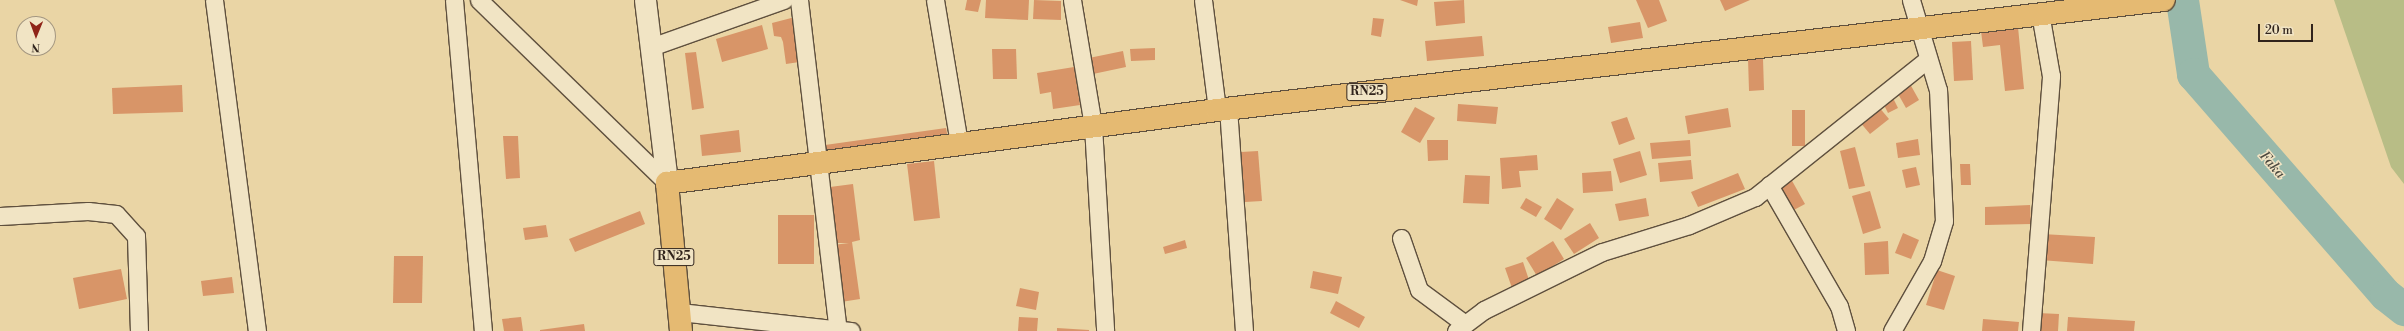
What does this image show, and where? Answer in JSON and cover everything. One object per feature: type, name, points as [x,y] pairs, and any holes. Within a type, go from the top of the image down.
[{"type":"main road","name":"RN25","points":[[680,322],[667,183],[1222,109],[2040,13],[2067,12],[2164,0]]},
{"type":"street","points":[[214,0],[257,331]]},
{"type":"street","points":[[454,0],[483,331]]},
{"type":"street","points":[[479,0],[667,183]]},
{"type":"street","points":[[645,0],[667,183]]},
{"type":"street","points":[[651,47],[784,0]]},
{"type":"street","points":[[680,322],[842,331],[817,163],[799,0]]},
{"type":"street","points":[[935,0],[959,144]]},
{"type":"street","points":[[1072,0],[1093,126],[1105,331]]},
{"type":"street","points":[[1203,0],[1222,109],[1244,331]]},
{"type":"street","points":[[1892,331],[1932,261],[1944,221],[1938,90],[1917,28],[1911,0]]},
{"type":"street","points":[[2031,331],[2051,76],[2040,13]]},
{"type":"street","points":[[1400,238],[1419,290],[1461,328],[1484,310],[1602,252],[1689,225],[1755,197],[1928,59]]},
{"type":"street","points":[[1770,185],[1839,306],[1846,331]]},
{"type":"street","points":[[0,216],[88,211],[116,214],[136,236],[139,331]]},
{"type":"green space","points":[[2334,0],[2404,0],[2404,184],[2391,167]]},
{"type":"building","points":[[967,0],[981,0],[978,12],[965,10]]},
{"type":"building","points":[[986,0],[1029,0],[1028,20],[985,18]]},
{"type":"building","points":[[1034,0],[1061,1],[1061,20],[1033,19]]},
{"type":"building","points":[[1400,0],[1418,0],[1417,6]]},
{"type":"building","points":[[1464,0],[1465,23],[1436,26],[1434,2]]},
{"type":"building","points":[[1636,0],[1659,0],[1667,21],[1648,28]]},
{"type":"building","points":[[1720,0],[1750,0],[1725,11]]},
{"type":"building","points":[[799,16],[806,61],[786,64],[783,42],[781,37],[774,36],[772,23]]},
{"type":"building","points":[[1373,18],[1384,19],[1381,37],[1371,35]]},
{"type":"building","points":[[1640,22],[1643,38],[1611,43],[1608,27]]},
{"type":"building","points":[[762,25],[768,49],[722,62],[716,39]]},
{"type":"building","points":[[2018,27],[2024,89],[2005,91],[2000,45],[1983,47],[1981,31]]},
{"type":"building","points":[[1482,36],[1484,56],[1427,61],[1425,41]]},
{"type":"building","points":[[1971,41],[1973,80],[1954,81],[1952,42]]},
{"type":"building","points":[[1155,48],[1155,60],[1131,61],[1130,49]]},
{"type":"building","points":[[992,49],[1016,49],[1017,79],[993,79]]},
{"type":"building","points":[[1123,51],[1126,67],[1093,74],[1089,58]]},
{"type":"building","points":[[696,52],[704,108],[692,110],[685,53]]},
{"type":"building","points":[[1748,59],[1763,59],[1764,90],[1749,91]]},
{"type":"building","points":[[1074,67],[1080,105],[1053,109],[1051,92],[1040,94],[1037,73]]},
{"type":"building","points":[[1910,84],[1919,100],[1906,108],[1897,92]]},
{"type":"building","points":[[182,85],[183,112],[113,114],[112,88]]},
{"type":"building","points":[[1891,94],[1898,108],[1888,113],[1881,99]]},
{"type":"building","points":[[1458,104],[1498,107],[1496,124],[1457,121]]},
{"type":"building","points":[[1878,106],[1889,119],[1870,134],[1859,121]]},
{"type":"building","points":[[1415,107],[1435,118],[1420,143],[1401,132]]},
{"type":"building","points":[[1728,108],[1731,127],[1688,134],[1685,116]]},
{"type":"building","points":[[1792,110],[1805,110],[1805,146],[1792,146]]},
{"type":"building","points":[[1627,117],[1635,139],[1619,145],[1611,122]]},
{"type":"building","points":[[946,128],[948,139],[827,155],[825,145]]},
{"type":"building","points":[[739,130],[741,152],[702,156],[700,135]]},
{"type":"building","points":[[503,136],[518,136],[520,178],[506,179]]},
{"type":"building","points":[[1918,139],[1920,155],[1898,158],[1896,143]]},
{"type":"building","points":[[1427,140],[1448,140],[1448,160],[1428,161]]},
{"type":"building","points":[[1690,140],[1691,156],[1652,159],[1650,143]]},
{"type":"building","points":[[1855,147],[1865,186],[1849,189],[1840,151]]},
{"type":"building","points":[[1258,151],[1262,201],[1245,202],[1241,152]]},
{"type":"building","points":[[1640,151],[1647,175],[1620,183],[1613,159]]},
{"type":"building","points":[[1537,155],[1538,170],[1519,171],[1521,187],[1502,189],[1500,158]]},
{"type":"building","points":[[1691,160],[1693,179],[1660,182],[1658,163]]},
{"type":"building","points":[[934,161],[940,218],[914,221],[907,164]]},
{"type":"building","points":[[1960,164],[1970,164],[1971,185],[1961,185]]},
{"type":"building","points":[[1916,167],[1920,185],[1906,188],[1902,170]]},
{"type":"building","points":[[1611,171],[1613,191],[1583,193],[1582,173]]},
{"type":"building","points":[[1738,173],[1745,189],[1698,207],[1691,192]]},
{"type":"building","points":[[1465,175],[1490,176],[1489,204],[1463,203]]},
{"type":"building","points":[[1791,179],[1805,204],[1792,211],[1778,186]]},
{"type":"building","points":[[853,184],[860,240],[852,242],[860,299],[841,302],[833,245],[849,243],[837,243],[830,187]]},
{"type":"building","points":[[1870,191],[1881,228],[1863,234],[1852,196]]},
{"type":"building","points":[[1526,198],[1542,207],[1536,217],[1520,208]]},
{"type":"building","points":[[1557,198],[1574,209],[1561,230],[1544,219]]},
{"type":"building","points":[[1646,198],[1649,216],[1619,221],[1615,204]]},
{"type":"building","points":[[2030,205],[2031,224],[1985,225],[1985,207]]},
{"type":"building","points":[[640,211],[645,224],[575,252],[569,239]]},
{"type":"building","points":[[778,215],[814,215],[814,264],[778,264]]},
{"type":"building","points":[[1590,223],[1599,238],[1574,254],[1564,239]]},
{"type":"building","points":[[546,225],[548,237],[525,240],[523,228]]},
{"type":"building","points":[[1903,233],[1919,240],[1911,259],[1895,253]]},
{"type":"building","points":[[2042,234],[2095,237],[2093,264],[2040,260]]},
{"type":"building","points":[[1185,240],[1187,248],[1165,254],[1163,247]]},
{"type":"building","points":[[1553,241],[1564,259],[1537,276],[1526,258]]},
{"type":"building","points":[[1888,241],[1889,274],[1865,275],[1864,243]]},
{"type":"building","points":[[394,256],[423,256],[422,303],[393,303]]},
{"type":"building","points":[[1523,262],[1530,283],[1512,288],[1505,268]]},
{"type":"building","points":[[121,269],[127,299],[79,309],[73,278]]},
{"type":"building","points":[[1937,270],[1955,276],[1944,310],[1926,305]]},
{"type":"building","points":[[1313,271],[1342,277],[1338,294],[1310,288]]},
{"type":"building","points":[[232,277],[234,293],[203,296],[201,281]]},
{"type":"building","points":[[1020,288],[1039,292],[1036,310],[1016,306]]},
{"type":"building","points":[[1336,301],[1365,317],[1359,328],[1330,313]]},
{"type":"building","points":[[2038,313],[2059,314],[2058,331],[2037,331]]},
{"type":"building","points":[[521,317],[523,331],[504,331],[502,319]]},
{"type":"building","points":[[1019,317],[1038,318],[1037,331],[1018,331]]},
{"type":"building","points":[[2068,317],[2135,321],[2134,331],[2067,331]]},
{"type":"building","points":[[1983,319],[2019,322],[2018,331],[1982,331]]},
{"type":"building","points":[[584,324],[585,331],[540,331],[540,330]]},
{"type":"building","points":[[1057,328],[1089,330],[1089,331],[1057,331]]},
{"type":"waterway","name":"Faka","points":[[2182,0],[2193,74],[2386,295],[2404,309]]}]
